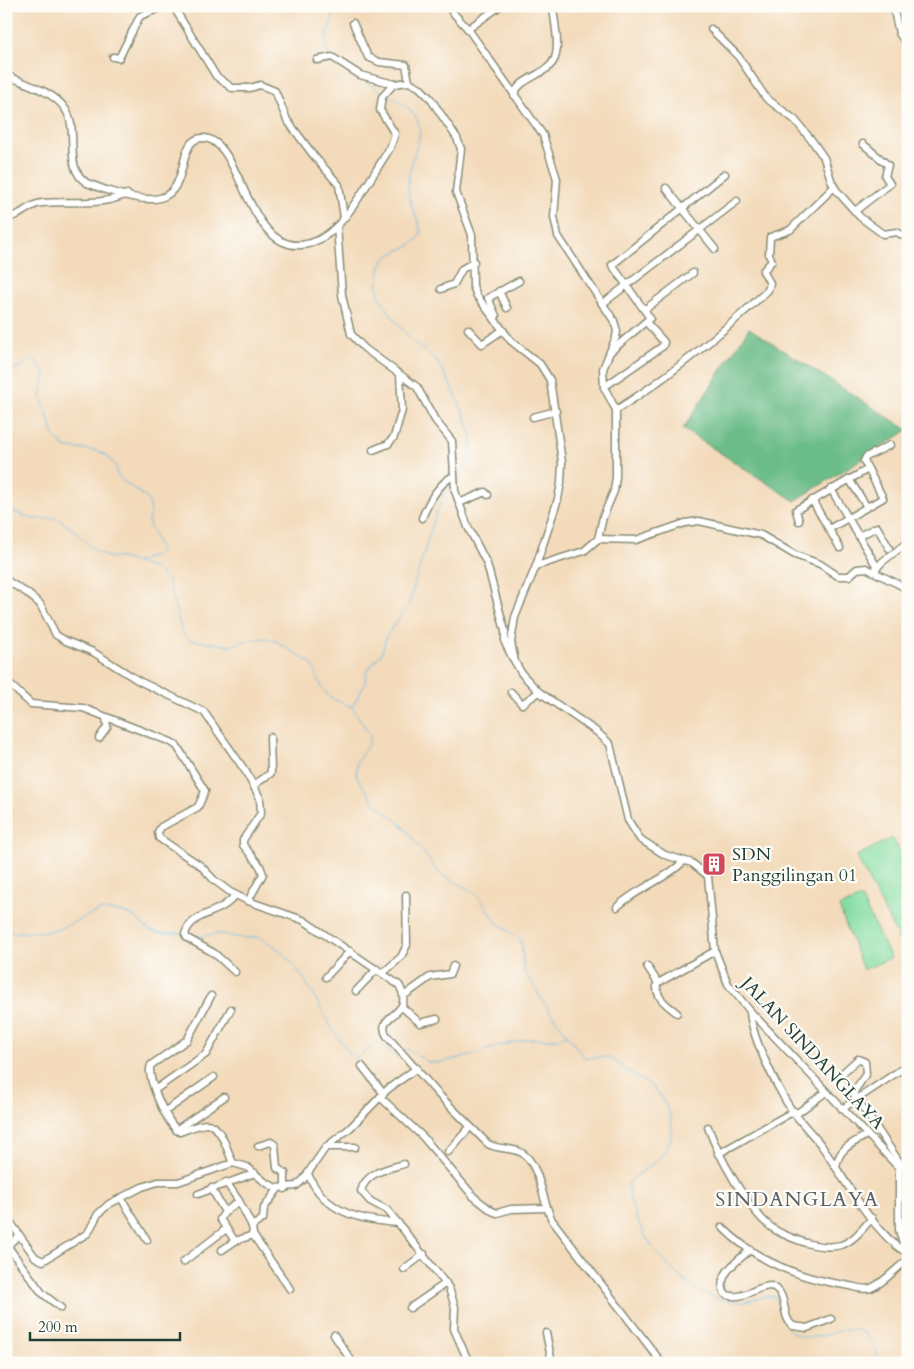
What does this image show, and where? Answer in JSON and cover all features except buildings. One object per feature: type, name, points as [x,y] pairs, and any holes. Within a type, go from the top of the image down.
[{"type":"street","points":[[114,57],[119,58],[140,16],[164,6]]},
{"type":"street","points":[[173,6],[216,76],[224,84],[239,89],[266,85],[275,91],[287,120],[339,185],[344,218]]},
{"type":"street","points":[[447,6],[468,29],[543,135],[558,185],[554,217],[558,236],[614,321],[617,331],[603,369],[604,388],[616,410],[616,477],[614,491],[603,517],[598,539],[584,551],[536,566]]},
{"type":"street","points":[[468,29],[491,8],[500,6]]},
{"type":"street","points":[[514,95],[518,88],[547,68],[555,57],[553,6]]},
{"type":"street","points":[[893,6],[899,32],[908,46]]},
{"type":"street","name":"JALAN SINDANGLAYA","points":[[353,23],[365,55],[379,62],[406,65],[410,82],[424,91],[457,138],[461,149],[456,192],[470,226],[475,291],[494,319],[523,353],[545,370],[550,380],[562,462],[561,483],[536,566],[511,631],[515,662],[522,674],[539,692],[597,732],[610,744],[628,820],[632,829],[640,838],[655,850],[692,863],[708,876],[715,951],[728,984],[750,1011],[867,1135],[903,1165]]},
{"type":"street","points":[[711,29],[738,56],[766,98],[795,120],[813,142],[824,158],[834,186],[855,211],[880,232],[887,235],[897,232],[908,239]]},
{"type":"street","points":[[317,60],[332,57],[360,75],[394,84],[410,82]]},
{"type":"street","points":[[8,77],[51,96],[65,108],[72,127],[74,162],[79,178],[91,185],[154,199],[172,192],[182,175],[186,151],[195,140],[203,137],[211,139],[224,150],[267,229],[279,239],[297,245],[310,244],[337,226],[394,140],[395,134],[382,114],[380,104],[382,97],[394,84]]},
{"type":"street","points":[[855,211],[890,184],[885,176],[888,165],[863,144]]},
{"type":"street","points":[[607,354],[650,318],[612,265],[725,174]]},
{"type":"street","points":[[616,410],[680,366],[731,325],[768,290],[770,283],[763,271],[772,261],[769,255],[770,237],[790,230],[834,186]]},
{"type":"street","points":[[666,188],[715,249]]},
{"type":"street","points":[[6,216],[14,217],[36,204],[106,202],[127,194]]},
{"type":"street","points":[[602,304],[738,201]]},
{"type":"street","points":[[337,226],[342,295],[351,334],[364,348],[386,362],[417,387],[435,420],[452,441],[454,458],[452,476],[459,503],[487,564],[505,631],[505,643],[515,662]]},
{"type":"street","points":[[441,289],[456,283],[462,270],[474,262]]},
{"type":"street","points":[[644,310],[693,273]]},
{"type":"street","points":[[494,319],[496,316],[488,298],[519,281]]},
{"type":"street","points":[[500,291],[508,308]]},
{"type":"street","points":[[604,388],[663,346],[664,342],[646,322]]},
{"type":"street","points":[[468,329],[482,344],[504,330]]},
{"type":"street","points":[[373,450],[388,444],[394,437],[402,410],[400,375]]},
{"type":"street","points":[[533,417],[556,411]]},
{"type":"street","points":[[829,529],[883,498],[864,461],[866,457],[890,445]]},
{"type":"street","points":[[799,521],[796,510],[868,469]]},
{"type":"street","points":[[422,518],[441,485],[452,476]]},
{"type":"street","points":[[849,479],[867,507]]},
{"type":"street","points":[[831,489],[859,536],[876,570]]},
{"type":"street","points":[[459,503],[484,492],[488,495]]},
{"type":"street","points":[[812,500],[840,548]]},
{"type":"street","points":[[598,539],[636,540],[685,523],[699,521],[761,535],[795,555],[820,564],[838,576],[849,576],[862,567],[876,570],[908,589]]},
{"type":"street","points":[[859,536],[874,527],[878,528],[889,548]]},
{"type":"street","points":[[876,570],[908,542]]},
{"type":"street","points":[[6,580],[40,604],[56,635],[93,652],[139,681],[204,712],[254,785],[260,798],[261,814],[243,840],[243,845],[260,866],[263,874],[248,901]]},
{"type":"street","points":[[6,681],[32,704],[83,708],[171,742],[180,751],[205,791],[198,807],[161,827],[158,832],[160,838],[195,861],[214,880],[235,895],[303,920],[380,971],[399,985],[405,995]]},
{"type":"street","points":[[511,692],[522,704],[539,692]]},
{"type":"street","points":[[98,738],[107,727],[106,717]]},
{"type":"street","points":[[254,785],[271,772],[270,737]]},
{"type":"street","points":[[617,907],[627,897],[662,879],[684,861]]},
{"type":"street","points":[[235,895],[231,901],[212,913],[193,920],[188,924],[185,934],[187,938],[214,953],[235,972]]},
{"type":"street","points":[[356,991],[401,957],[407,946],[406,895]]},
{"type":"street","points":[[326,976],[350,951]]},
{"type":"street","points":[[657,983],[715,951]]},
{"type":"street","points":[[453,966],[450,974],[430,977],[405,995],[402,1007],[388,1018],[384,1027],[385,1032],[439,1095],[470,1127],[494,1147],[518,1151],[528,1158],[534,1167],[546,1208],[561,1233],[662,1363]]},
{"type":"street","points":[[647,966],[657,983],[657,991],[663,1002],[677,1013]]},
{"type":"street","points":[[211,996],[187,1040],[149,1068],[164,1112],[176,1130],[180,1132],[206,1124],[214,1126],[219,1132],[233,1163]]},
{"type":"street","points":[[402,1007],[420,1023],[437,1020]]},
{"type":"street","points":[[156,1090],[206,1054],[230,1009]]},
{"type":"street","points":[[750,1011],[761,1052],[795,1113],[872,1218],[894,1244],[904,1250]]},
{"type":"street","points":[[722,1227],[749,1251],[790,1272],[821,1281],[868,1289],[885,1280],[908,1260],[899,1230],[903,1165],[856,1099],[854,1090],[866,1074],[865,1062],[858,1059],[838,1077]]},
{"type":"street","points":[[842,1109],[908,1065]]},
{"type":"street","points":[[362,1066],[382,1095],[423,1137],[474,1197],[492,1211],[497,1213],[511,1209],[546,1208]]},
{"type":"street","points":[[6,1216],[37,1259],[46,1260],[88,1233],[102,1209],[149,1184],[164,1181],[178,1182],[233,1163],[242,1164],[265,1182],[282,1189],[296,1186],[308,1174],[326,1147],[350,1128],[382,1095],[417,1068]]},
{"type":"street","points":[[164,1112],[214,1077]]},
{"type":"street","points":[[718,1154],[795,1113],[826,1092]]},
{"type":"street","points":[[176,1130],[224,1097]]},
{"type":"street","points":[[448,1152],[470,1127]]},
{"type":"street","points":[[708,1127],[718,1154],[762,1219],[770,1226],[792,1238],[816,1246],[838,1246],[854,1238],[872,1218]]},
{"type":"street","points":[[836,1167],[838,1156],[845,1147],[867,1135]]},
{"type":"street","points":[[252,1226],[263,1219],[264,1208],[282,1189],[285,1174],[277,1168],[275,1145],[271,1142],[258,1146]]},
{"type":"street","points":[[326,1147],[354,1147]]},
{"type":"street","points":[[404,1164],[376,1172],[365,1182],[361,1191],[370,1201],[387,1210],[446,1283],[455,1307],[454,1329],[469,1363]]},
{"type":"street","points":[[198,1194],[226,1182],[255,1174]]},
{"type":"street","points":[[308,1174],[317,1193],[341,1213],[398,1223]]},
{"type":"street","points":[[226,1182],[239,1201],[252,1226],[253,1235],[290,1289]]},
{"type":"street","points":[[211,1188],[225,1212]]},
{"type":"street","points":[[121,1198],[147,1240]]},
{"type":"street","points":[[235,1241],[220,1220],[225,1212],[239,1201]]},
{"type":"street","points":[[183,1262],[226,1229]]},
{"type":"street","points":[[222,1250],[235,1241],[253,1235]]},
{"type":"street","points":[[19,1236],[10,1243],[9,1248],[42,1293],[61,1308]]},
{"type":"street","points":[[749,1251],[726,1274],[722,1283],[725,1294],[734,1297],[771,1286],[779,1291],[784,1300],[787,1320],[793,1326],[807,1328],[830,1319]]},
{"type":"street","points":[[404,1269],[424,1254]]},
{"type":"street","points":[[410,1308],[446,1283]]},
{"type":"street","points":[[546,1333],[552,1363]]},
{"type":"street","points":[[334,1335],[353,1363]]},
{"type":"green space","points":[[749,328],[908,430],[795,501],[683,429]]},
{"type":"green space","points":[[892,838],[908,863],[908,957],[856,856]]},
{"type":"green space","points":[[861,898],[891,958],[863,970],[839,907]]},
{"type":"waterway","points":[[328,55],[325,41],[337,6]]},
{"type":"waterway","points":[[334,62],[383,93]]},
{"type":"waterway","points":[[387,95],[405,105],[415,115],[419,125],[419,136],[409,173],[408,195],[421,233],[411,245],[391,254],[385,259],[381,265],[378,292],[384,304],[406,334],[414,343],[428,352],[440,366],[463,412],[472,442],[467,462],[457,480]]},
{"type":"waterway","points":[[6,364],[13,369],[24,365],[30,359],[37,362],[45,373],[41,397],[55,438],[66,448],[94,450],[106,455],[116,466],[117,474],[123,481],[144,496],[149,502],[151,512],[148,521],[160,550],[156,555],[137,562]]},
{"type":"waterway","points":[[352,707],[364,686],[367,671],[381,654],[387,635],[408,606],[435,516],[445,494],[453,485]]},
{"type":"waterway","points":[[6,509],[33,519],[56,518],[71,528],[96,551],[107,557],[122,558],[155,569],[168,581],[182,633],[189,640],[232,646],[245,641],[265,638],[276,641],[312,664],[322,688],[330,698],[352,707],[370,735],[369,743],[357,762],[356,775],[374,802],[404,827],[439,873],[477,894],[497,923],[521,940],[524,971],[548,1009],[584,1057],[606,1057],[613,1060],[652,1087],[664,1101],[672,1127],[669,1145],[656,1161],[628,1182],[631,1202],[639,1223],[650,1243],[664,1262],[681,1278],[700,1291],[720,1299],[741,1302],[775,1296],[784,1322],[793,1333],[805,1337],[842,1330],[854,1330],[864,1333],[873,1344],[880,1363]]},
{"type":"waterway","points":[[6,933],[54,931],[101,910],[121,912],[134,916],[150,931],[184,933]]},
{"type":"waterway","points":[[188,934],[199,936],[219,934],[246,938],[257,937],[270,943],[292,962],[301,974],[333,1029],[355,1059],[379,1042],[396,1057],[400,1054]]},
{"type":"waterway","points":[[403,1051],[407,1049],[428,1062],[437,1063],[474,1055],[495,1047],[528,1039],[556,1039],[567,1035]]},
{"type":"waterway","points":[[6,1350],[16,1363]]},
{"type":"place","name":"SDN Panggilingan 01","points":[[714,864]]},
{"type":"district","name":"SINDANGLAYA","points":[[797,1199]]}]
